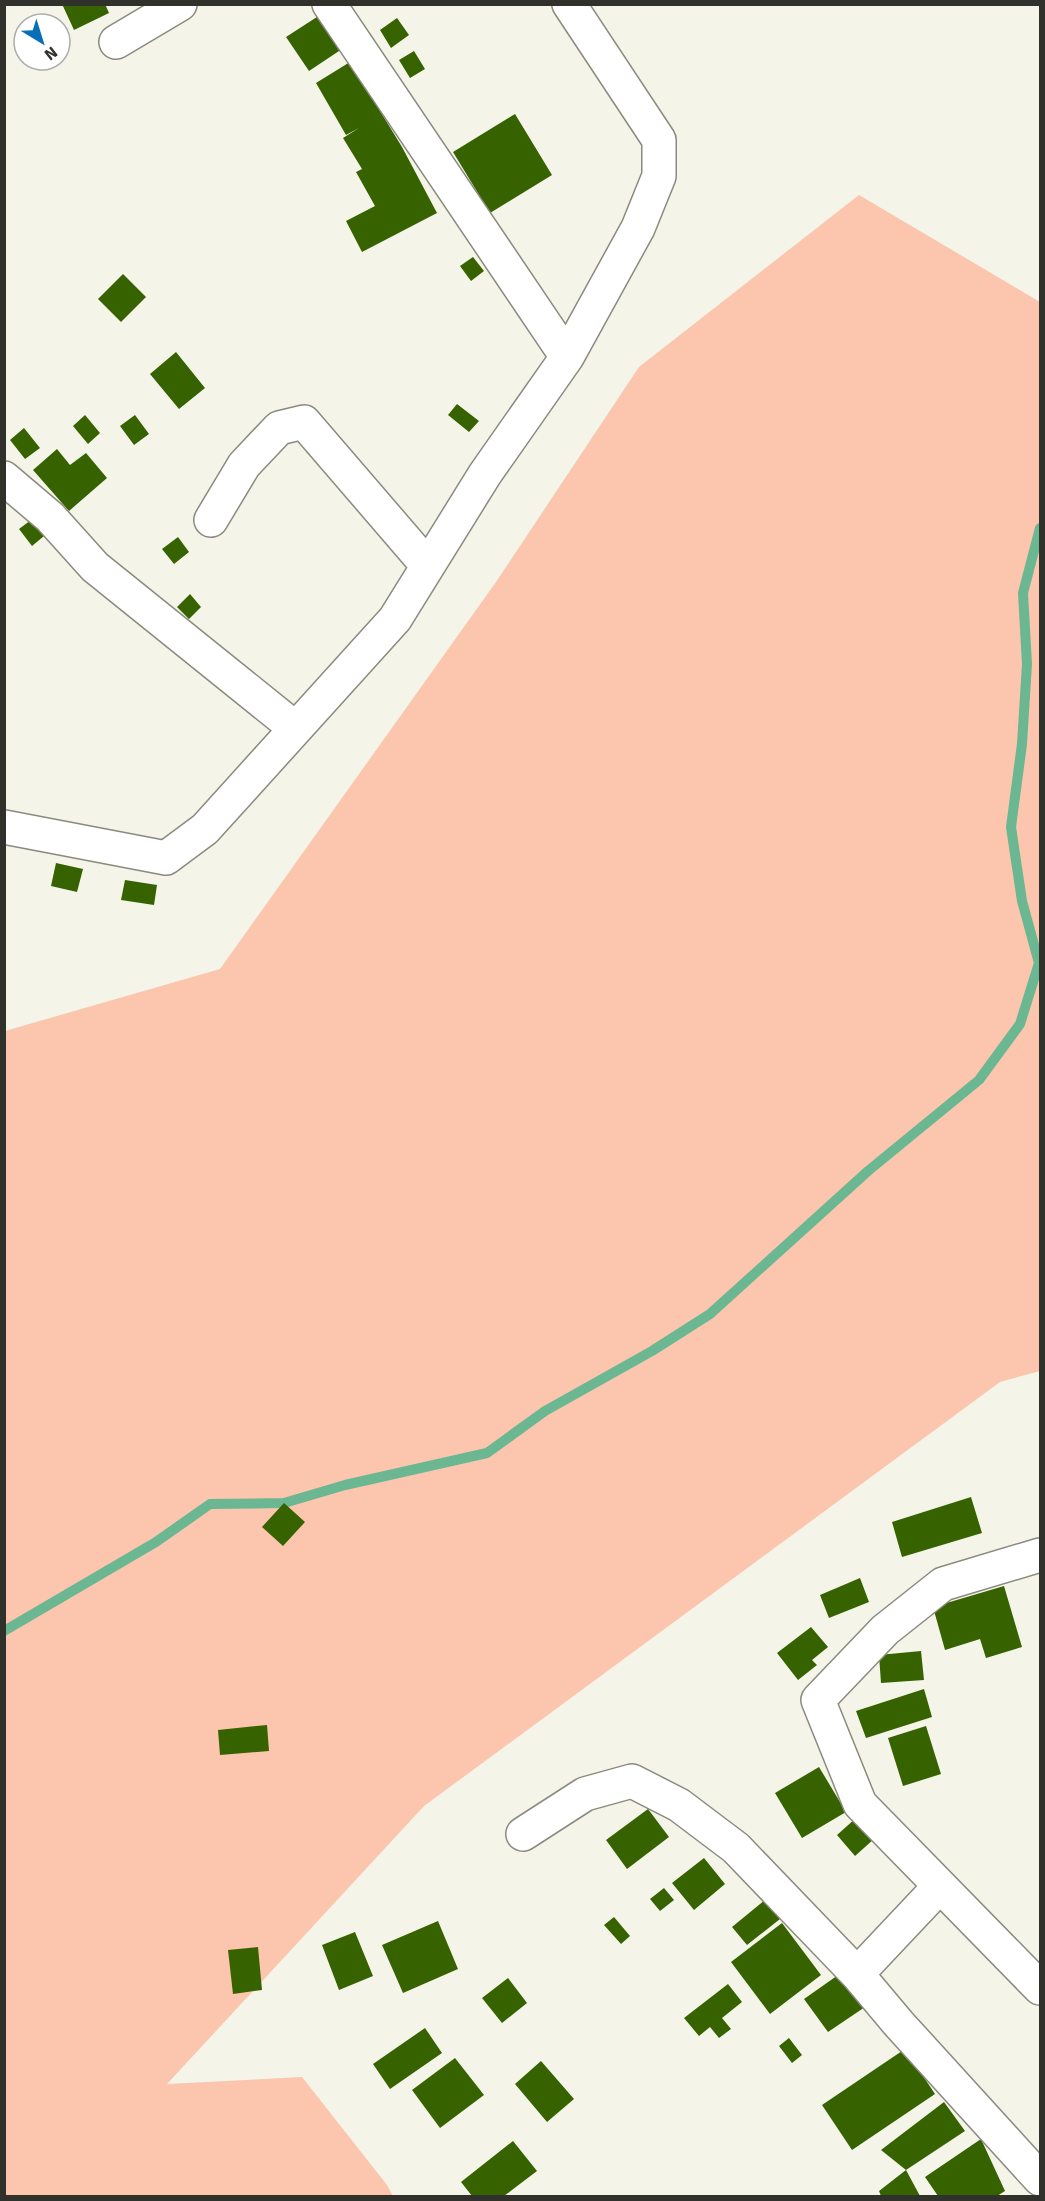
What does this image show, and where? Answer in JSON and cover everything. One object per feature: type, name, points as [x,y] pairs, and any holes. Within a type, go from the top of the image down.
[{"type":"street","points":[[116,42],[180,4]]},
{"type":"street","points":[[329,4],[567,357]]},
{"type":"street","points":[[4,827],[166,858],[205,829],[266,765],[295,728],[395,619],[485,474],[567,357],[638,228],[659,176],[659,140],[569,4]]},
{"type":"street","points":[[211,520],[251,457],[279,428],[304,422],[427,565]]},
{"type":"street","points":[[4,478],[50,517],[95,567],[295,728]]},
{"type":"street","points":[[1041,1555],[943,1584],[885,1630],[818,1700],[861,1804],[939,1887],[1041,1988]]},
{"type":"street","points":[[524,1834],[585,1794],[632,1781],[679,1805],[736,1848],[857,1974],[899,2024],[1041,2179]]},
{"type":"street","points":[[857,1974],[939,1887]]},
{"type":"shaded area","points":[[859,195],[1040,302],[1040,1371],[1000,1382],[424,1806],[167,2084],[302,2077],[387,2185],[393,2196],[5,2196],[5,1031],[220,969],[496,582],[639,367]]},
{"type":"building","points":[[62,4],[105,4],[109,13],[74,30],[72,12],[66,12]]},
{"type":"building","points":[[320,15],[342,49],[309,71],[286,37]]},
{"type":"building","points":[[397,18],[409,35],[391,48],[380,30]]},
{"type":"building","points":[[414,51],[425,69],[410,78],[399,60]]},
{"type":"building","points":[[350,62],[402,147],[437,213],[362,252],[346,221],[375,206],[356,172],[362,169],[343,138],[359,128],[346,135],[316,83]]},
{"type":"building","points":[[515,114],[552,175],[490,213],[453,152]]},
{"type":"building","points":[[473,257],[484,271],[471,281],[460,266]]},
{"type":"building","points":[[123,274],[146,297],[121,322],[98,299]]},
{"type":"building","points":[[176,352],[205,388],[179,409],[150,374]]},
{"type":"building","points":[[457,404],[479,421],[469,432],[448,415]]},
{"type":"building","points":[[85,415],[100,433],[88,444],[73,426]]},
{"type":"building","points":[[135,415],[149,434],[134,445],[120,426]]},
{"type":"building","points":[[24,428],[40,448],[25,459],[10,440]]},
{"type":"building","points":[[57,449],[70,465],[86,453],[107,478],[69,511],[33,470]]},
{"type":"building","points":[[31,520],[44,536],[32,546],[19,529]]},
{"type":"building","points":[[178,537],[189,552],[174,564],[162,549]]},
{"type":"building","points":[[190,594],[201,607],[189,619],[177,607]]},
{"type":"building","points":[[56,863],[83,869],[77,892],[51,886]]},
{"type":"building","points":[[125,880],[157,885],[154,905],[121,900]]},
{"type":"building","points":[[971,1497],[982,1533],[902,1557],[892,1522]]},
{"type":"building","points":[[284,1503],[305,1522],[283,1546],[262,1527]]},
{"type":"building","points":[[860,1578],[869,1602],[829,1618],[820,1595]]},
{"type":"building","points":[[1004,1586],[1022,1647],[986,1658],[980,1639],[945,1650],[933,1607]]},
{"type":"building","points":[[811,1627],[828,1647],[812,1660],[817,1665],[798,1680],[777,1653]]},
{"type":"building","points":[[921,1651],[924,1680],[881,1683],[879,1655]]},
{"type":"building","points":[[924,1689],[932,1717],[866,1738],[856,1711]]},
{"type":"building","points":[[267,1725],[269,1751],[220,1755],[218,1730]]},
{"type":"building","points":[[926,1726],[941,1774],[903,1786],[888,1738]]},
{"type":"building","points":[[819,1767],[846,1812],[802,1838],[775,1793]]},
{"type":"building","points":[[648,1809],[669,1837],[627,1869],[606,1840]]},
{"type":"building","points":[[856,1818],[874,1839],[855,1856],[837,1835]]},
{"type":"building","points":[[704,1858],[725,1884],[694,1910],[672,1883]]},
{"type":"building","points":[[664,1888],[674,1900],[660,1911],[650,1899]]},
{"type":"building","points":[[765,1900],[780,1919],[747,1945],[732,1927]]},
{"type":"building","points":[[614,1917],[630,1936],[621,1944],[604,1925]]},
{"type":"building","points":[[438,1921],[458,1969],[403,1993],[382,1945]]},
{"type":"building","points":[[782,1923],[821,1975],[770,2014],[731,1962]]},
{"type":"building","points":[[355,1932],[373,1976],[339,1990],[322,1945]]},
{"type":"building","points":[[258,1947],[262,1990],[233,1994],[228,1950]]},
{"type":"building","points":[[841,1973],[865,2007],[828,2032],[804,1999]]},
{"type":"building","points":[[508,1978],[527,2003],[502,2023],[482,1998]]},
{"type":"building","points":[[728,1984],[742,2002],[722,2018],[731,2029],[719,2038],[710,2027],[699,2036],[684,2018]]},
{"type":"building","points":[[425,2028],[442,2053],[390,2089],[373,2064]]},
{"type":"building","points":[[789,2038],[802,2055],[792,2063],[779,2046]]},
{"type":"building","points":[[905,2049],[935,2094],[852,2150],[822,2105]]},
{"type":"building","points":[[455,2058],[484,2095],[440,2128],[412,2090]]},
{"type":"building","points":[[541,2061],[574,2099],[547,2122],[515,2084]]},
{"type":"building","points":[[944,2102],[965,2131],[906,2170],[881,2150]]},
{"type":"building","points":[[981,2139],[1005,2191],[997,2196],[938,2196],[925,2177]]},
{"type":"building","points":[[513,2141],[537,2171],[504,2196],[472,2196],[461,2182]]},
{"type":"building","points":[[906,2170],[920,2196],[881,2196],[879,2191]]},
{"type":"waterway","points":[[4,1631],[156,1542],[210,1504],[284,1503],[345,1485],[487,1453],[545,1411],[652,1351],[710,1314],[868,1171],[979,1080],[1020,1024],[1039,963],[1022,901],[1011,827],[1022,744],[1027,664],[1023,593],[1040,528]]}]
